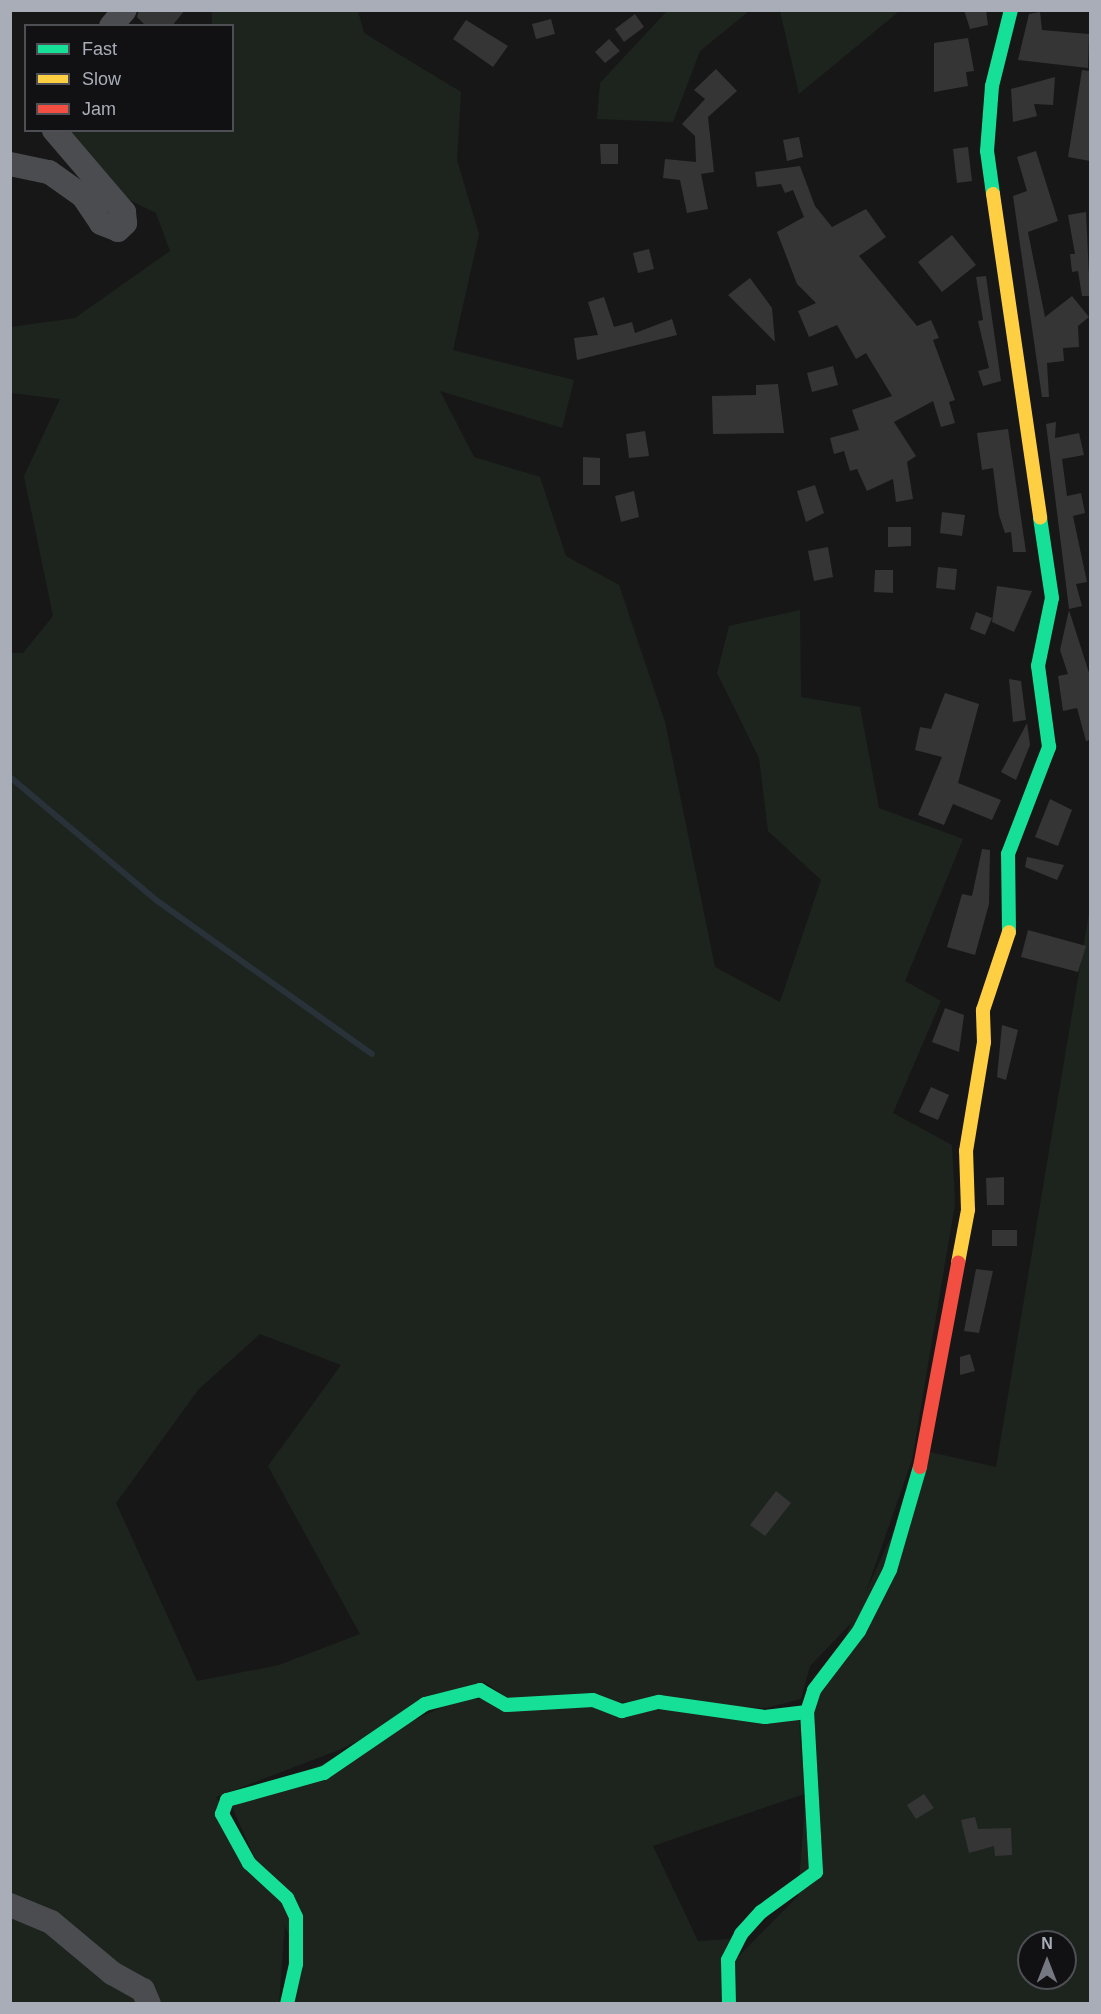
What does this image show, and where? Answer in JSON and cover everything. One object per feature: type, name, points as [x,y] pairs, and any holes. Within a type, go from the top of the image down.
[{"type":"street","points":[[113,24],[125,10]]},
{"type":"street","points":[[729,2004],[728,1960],[741,1934],[761,1912],[816,1872],[806,1758],[807,1712],[814,1690],[859,1631],[885,1580],[913,1504],[968,1210],[966,1151],[984,1042],[983,1010],[1010,930],[1005,881],[1008,854],[1048,747],[1038,666],[1052,598],[987,151],[992,86],[1011,10]]},
{"type":"street","points":[[10,164],[49,172],[83,196],[101,223],[118,230],[125,223],[124,212],[56,132]]},
{"type":"street","points":[[287,2004],[296,1964],[296,1917],[287,1898],[249,1863],[222,1814],[227,1800],[324,1773],[385,1727],[425,1704],[463,1692],[480,1690],[506,1705],[593,1700],[622,1711],[659,1702],[765,1717],[807,1712]]},
{"type":"street","points":[[10,1905],[51,1922],[112,1973],[143,1990],[149,2004]]},
{"type":"shaded area","points":[[212,11],[358,11],[364,33],[461,92],[457,160],[479,234],[453,350],[574,380],[562,428],[440,391],[474,457],[540,477],[566,556],[619,585],[665,722],[715,967],[780,1002],[821,880],[768,831],[759,758],[717,673],[729,626],[800,610],[801,697],[860,707],[879,808],[963,839],[905,981],[941,1001],[893,1113],[952,1145],[955,1204],[912,1460],[857,1617],[810,1666],[801,1699],[766,1708],[508,1698],[484,1682],[339,1750],[216,1797],[286,1910],[279,2003],[158,2003],[11,1896],[10,653],[23,653],[53,616],[24,476],[60,399],[11,393],[11,327],[75,318],[170,251],[156,213],[109,190],[61,132],[234,132],[234,24],[212,24]],"holes":[[[260,1334],[341,1365],[268,1466],[360,1634],[279,1665],[197,1681],[116,1503],[198,1390]]]},
{"type":"shaded area","points":[[667,11],[749,11],[700,51],[673,122],[597,119],[600,83]]},
{"type":"shaded area","points":[[780,11],[897,11],[897,13],[799,94]]},
{"type":"shaded area","points":[[1090,907],[1090,2003],[736,2003],[736,1959],[798,1896],[812,1709],[930,1452],[996,1467]]},
{"type":"shaded area","points":[[461,1698],[799,1718],[804,1794],[653,1846],[698,1941],[730,1939],[725,2003],[292,2003],[300,1960],[232,1807]]},
{"type":"shaded area","points":[[10,1913],[50,1928],[143,2003],[11,2003]]},
{"type":"building","points":[[139,10],[185,10],[174,24],[144,24],[137,17]]},
{"type":"building","points":[[964,10],[986,10],[988,25],[970,29]]},
{"type":"building","points":[[1040,12],[1042,30],[1089,34],[1088,68],[1018,60],[1029,14]]},
{"type":"building","points":[[635,14],[644,27],[624,42],[615,29]]},
{"type":"building","points":[[551,19],[555,34],[536,39],[532,24]]},
{"type":"building","points":[[466,20],[508,46],[493,67],[453,39]]},
{"type":"building","points":[[968,38],[974,71],[966,72],[968,86],[934,92],[934,43]]},
{"type":"building","points":[[609,39],[620,51],[605,63],[595,52]]},
{"type":"building","points":[[716,69],[737,91],[708,117],[714,172],[701,174],[708,209],[687,213],[680,180],[663,178],[665,159],[696,162],[695,136],[682,124],[705,99],[694,90]]},
{"type":"building","points":[[1082,70],[1090,71],[1090,161],[1068,157]]},
{"type":"building","points":[[1055,77],[1053,105],[1034,104],[1037,116],[1013,122],[1011,89]]},
{"type":"building","points":[[799,137],[803,157],[787,161],[783,140]]},
{"type":"building","points":[[600,144],[618,144],[618,164],[601,164]]},
{"type":"building","points":[[968,147],[972,181],[957,183],[953,149]]},
{"type":"building","points":[[1036,151],[1058,221],[1028,232],[1045,317],[1072,296],[1089,317],[1078,326],[1079,347],[1063,348],[1064,361],[1047,363],[1049,397],[1042,397],[1013,196],[1027,191],[1017,157]]},
{"type":"building","points":[[800,166],[815,206],[832,227],[866,209],[886,237],[859,256],[917,326],[931,320],[939,338],[933,340],[955,400],[949,402],[955,423],[941,427],[933,401],[894,422],[916,456],[907,462],[913,499],[896,502],[893,479],[867,491],[857,469],[850,471],[844,451],[834,454],[830,438],[859,430],[852,410],[892,396],[866,353],[856,359],[837,325],[809,337],[798,311],[816,303],[797,284],[777,232],[804,217],[793,190],[785,193],[781,184],[757,187],[755,172]]},
{"type":"building","points":[[1086,212],[1090,296],[1082,296],[1078,271],[1072,272],[1070,254],[1075,254],[1068,215]]},
{"type":"building","points":[[952,235],[976,265],[942,292],[918,262]]},
{"type":"building","points":[[649,249],[654,269],[638,273],[633,253]]},
{"type":"building","points":[[986,276],[1001,381],[983,386],[978,371],[989,368],[978,321],[983,320],[976,277]]},
{"type":"building","points":[[750,278],[772,308],[775,342],[728,295]]},
{"type":"building","points":[[604,297],[614,327],[632,322],[635,333],[672,319],[677,335],[577,360],[574,338],[598,335],[588,302]]},
{"type":"building","points":[[833,366],[838,385],[812,392],[807,373]]},
{"type":"building","points":[[778,384],[784,433],[713,434],[712,396],[756,395],[756,385]]},
{"type":"building","points":[[1056,422],[1055,438],[1079,433],[1084,455],[1062,459],[1067,496],[1081,493],[1085,513],[1073,516],[1087,582],[1076,584],[1082,606],[1069,609],[1046,424]]},
{"type":"building","points":[[1008,429],[1026,552],[1013,552],[1011,532],[1005,533],[999,515],[993,468],[982,470],[977,433]]},
{"type":"building","points":[[645,431],[649,456],[629,458],[626,434]]},
{"type":"building","points":[[583,457],[600,458],[600,485],[583,485]]},
{"type":"building","points":[[815,485],[824,513],[806,522],[797,491]]},
{"type":"building","points":[[634,491],[639,517],[621,522],[615,496]]},
{"type":"building","points":[[942,512],[965,515],[962,536],[940,533]]},
{"type":"building","points":[[888,527],[911,527],[911,546],[888,547]]},
{"type":"building","points":[[828,547],[833,577],[814,581],[808,551]]},
{"type":"building","points":[[938,567],[957,569],[955,590],[936,588]]},
{"type":"building","points":[[875,570],[893,570],[893,593],[874,592]]},
{"type":"building","points":[[997,586],[1032,591],[1014,632],[992,622]]},
{"type":"building","points":[[1069,610],[1090,676],[1090,740],[1086,741],[1077,708],[1063,711],[1058,676],[1068,674],[1060,650]]},
{"type":"building","points":[[976,612],[992,618],[985,635],[970,629]]},
{"type":"building","points":[[1009,679],[1021,681],[1026,720],[1013,722]]},
{"type":"building","points":[[945,693],[979,704],[958,783],[1001,800],[992,820],[953,804],[944,825],[918,815],[942,757],[915,750],[920,727],[931,729]]},
{"type":"building","points":[[1027,723],[1030,745],[1016,780],[1001,772]]},
{"type":"building","points":[[1050,799],[1072,810],[1058,846],[1035,837]]},
{"type":"building","points":[[982,849],[990,850],[989,904],[975,955],[947,947],[962,894],[972,896]]},
{"type":"building","points":[[1027,857],[1064,865],[1057,880],[1025,867]]},
{"type":"building","points":[[1028,930],[1086,946],[1078,972],[1021,957]]},
{"type":"building","points":[[945,1008],[964,1015],[959,1052],[932,1042]]},
{"type":"building","points":[[1002,1025],[1018,1030],[1006,1080],[997,1077]]},
{"type":"building","points":[[931,1087],[949,1095],[938,1120],[919,1112]]},
{"type":"building","points":[[1004,1177],[1004,1205],[987,1205],[986,1178]]},
{"type":"building","points":[[992,1230],[1017,1230],[1017,1246],[992,1246]]},
{"type":"building","points":[[976,1269],[993,1271],[979,1333],[964,1331]]},
{"type":"building","points":[[970,1354],[975,1371],[960,1375],[960,1357]]},
{"type":"building","points":[[776,1491],[791,1503],[765,1536],[750,1525]]},
{"type":"building","points":[[924,1794],[934,1808],[916,1819],[907,1805]]},
{"type":"building","points":[[975,1817],[978,1829],[1011,1828],[1012,1855],[995,1856],[994,1846],[969,1853],[961,1820]]},
{"type":"waterway","points":[[10,777],[156,900],[372,1054]]},
{"type":"traffic: fast","points":[[993,194],[987,151],[992,86],[1011,10]]},
{"type":"traffic: fast","points":[[1009,932],[1008,854],[1049,747],[1038,666],[1052,598],[1040,518]]},
{"type":"traffic: fast","points":[[729,2004],[728,1960],[741,1934],[761,1912],[816,1872],[807,1712],[814,1690],[859,1631],[890,1570],[920,1467]]},
{"type":"traffic: fast","points":[[287,2004],[296,1964],[296,1917],[287,1898],[249,1863],[222,1814],[227,1800],[324,1773],[425,1704],[480,1690],[506,1705],[593,1700],[622,1711],[659,1702],[765,1717],[807,1712]]},
{"type":"traffic: slow","points":[[993,194],[1040,518]]},
{"type":"traffic: slow","points":[[958,1263],[968,1210],[966,1151],[984,1042],[983,1010],[1009,932]]},
{"type":"traffic: jam","points":[[920,1467],[958,1263]]}]
